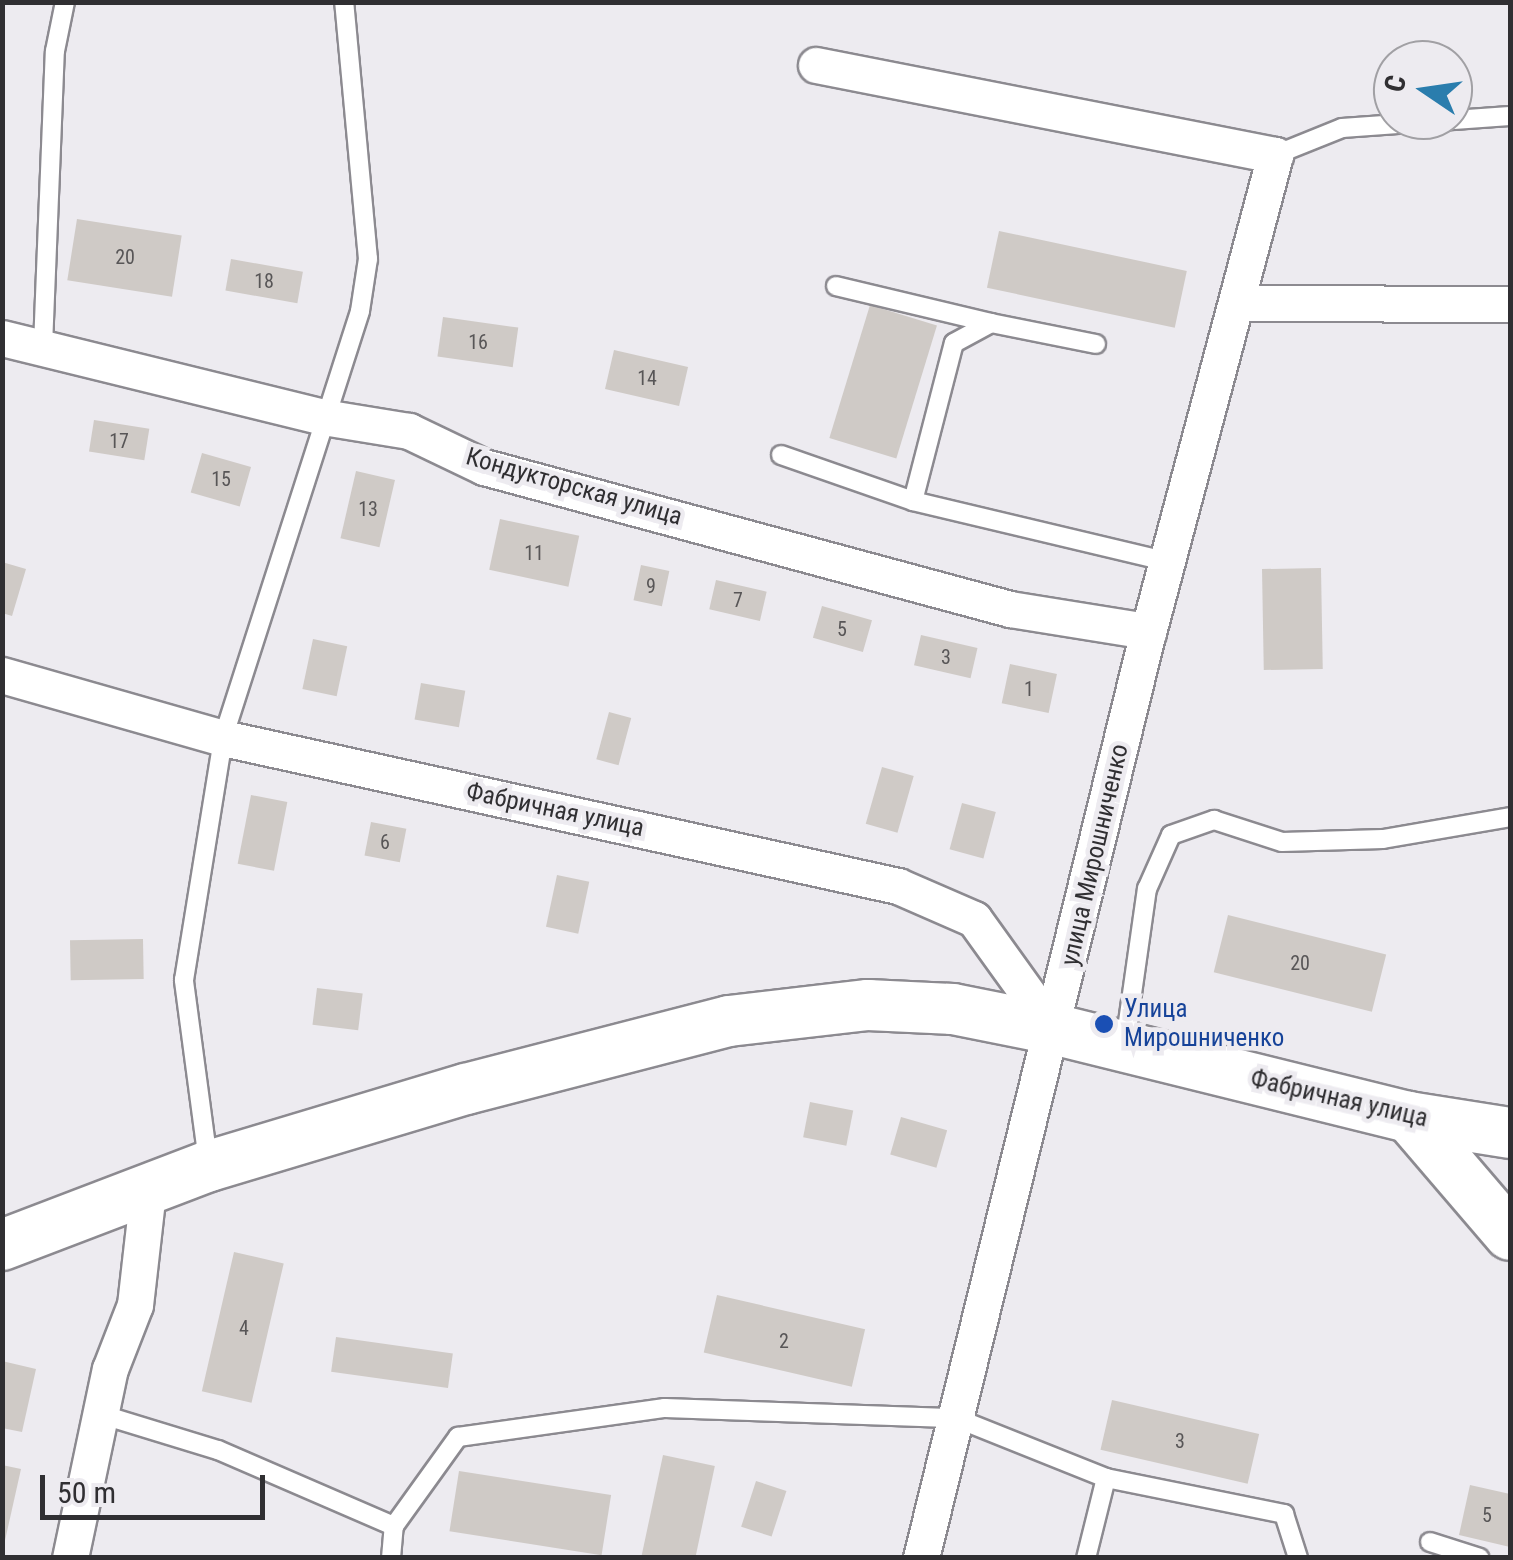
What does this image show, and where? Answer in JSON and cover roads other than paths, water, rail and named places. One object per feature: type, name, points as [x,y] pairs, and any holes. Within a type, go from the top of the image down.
[{"type":"street","points":[[816,65],[1275,155]]},
{"type":"street","name":"улица Мирошниченко","points":[[920,1558],[1148,632],[1275,155]]},
{"type":"street","points":[[1238,303],[1510,304]]},
{"type":"street","name":"Кондукторская улица","points":[[2,338],[322,417],[409,430],[484,466],[1010,609],[1148,632]]},
{"type":"street","name":"Фабричная улица","points":[[2,675],[222,738],[898,886],[974,919],[1053,1029]]},
{"type":"street","name":"Фабричная улица","points":[[2,1245],[209,1166],[466,1089],[730,1021],[868,1005],[953,1009],[1053,1029],[1409,1117],[1510,1133]]},
{"type":"street","points":[[1409,1117],[1510,1236]]},
{"type":"street","points":[[70,1558],[100,1414],[135,1305],[148,1190]]},
{"type":"lane","points":[[43,346],[56,51],[65,2]]},
{"type":"lane","points":[[209,1166],[184,980],[222,738],[322,417],[360,310],[368,258],[344,2]]},
{"type":"lane","points":[[1275,155],[1342,128],[1510,116]]},
{"type":"lane","points":[[836,286],[1096,344]]},
{"type":"lane","points":[[913,500],[954,343],[991,323]]},
{"type":"lane","points":[[782,454],[913,500],[1169,562]]},
{"type":"lane","points":[[1124,1048],[1147,890],[1171,835],[1214,820],[1282,842],[1383,839],[1510,817]]},
{"type":"lane","points":[[395,1556],[394,1526],[458,1437],[666,1408],[956,1418],[1106,1478],[1284,1514],[1298,1558]]},
{"type":"lane","points":[[100,1414],[218,1450],[394,1526]]},
{"type":"lane","points":[[1086,1558],[1106,1478]]},
{"type":"lane","points":[[1430,1542],[1480,1558]]},
{"type":"place","name":"Улица Мирошниченко","points":[[1104,1024]]}]
